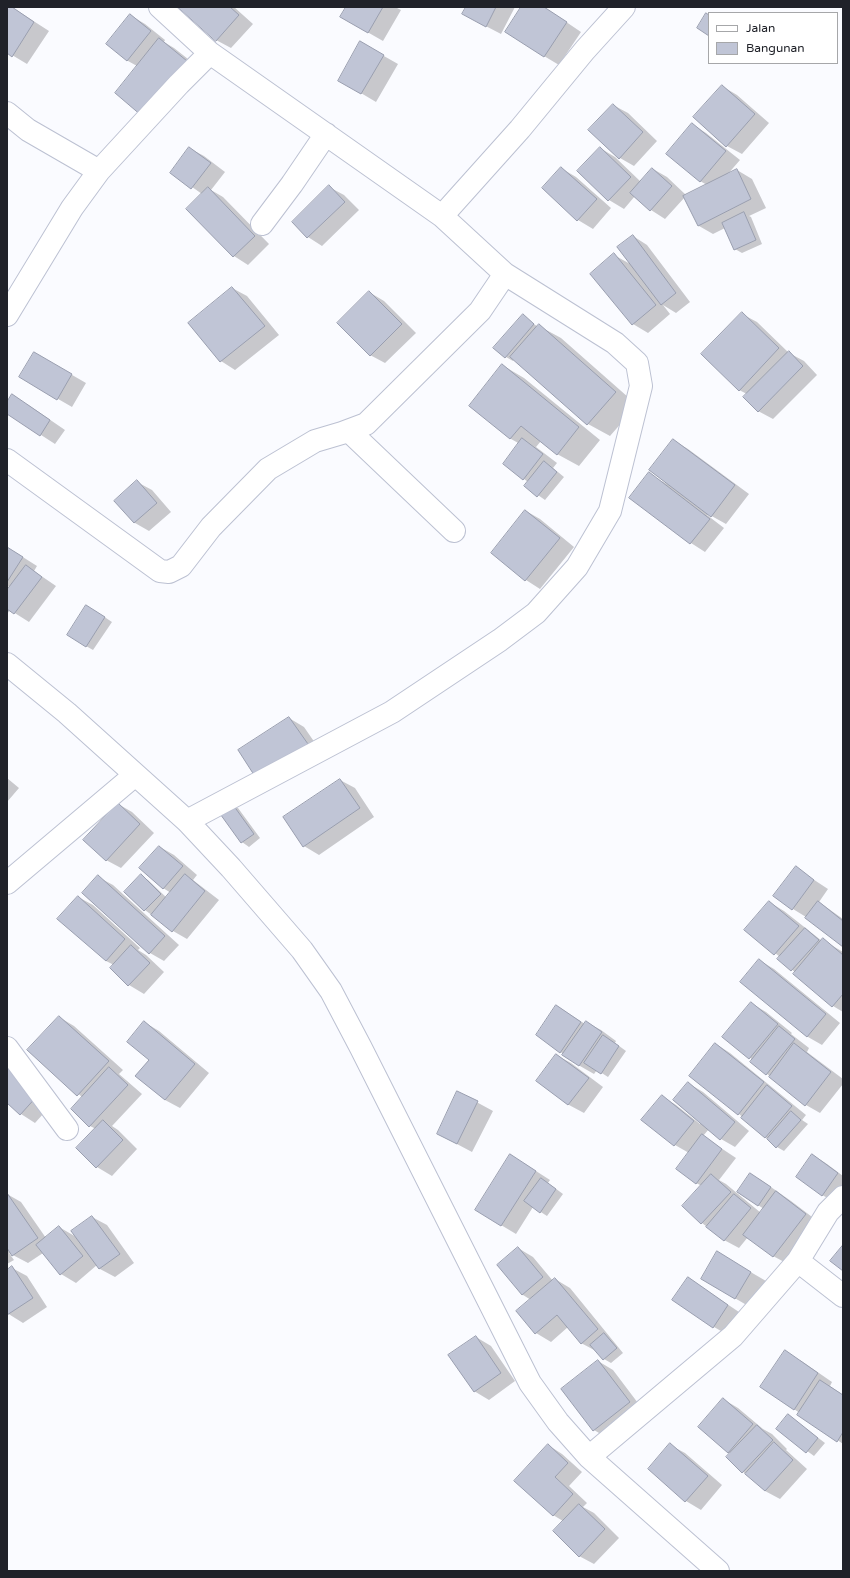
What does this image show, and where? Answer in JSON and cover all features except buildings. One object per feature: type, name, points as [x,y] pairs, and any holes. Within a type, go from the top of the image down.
[{"type":"street","points":[[160,7],[210,53],[442,216],[505,274],[615,343],[637,363],[641,386],[610,511],[577,567],[536,613],[500,640],[392,712],[187,821]]},
{"type":"street","points":[[442,216],[520,129],[585,50],[624,7]]},
{"type":"street","points":[[7,315],[72,208],[100,171],[179,84],[210,53]]},
{"type":"street","points":[[7,114],[28,130],[100,171]]},
{"type":"street","points":[[262,224],[292,184],[326,134]]},
{"type":"street","points":[[7,460],[160,571],[169,572],[181,566],[211,527],[268,470],[315,441],[349,431],[366,424],[480,311],[505,274]]},
{"type":"street","points":[[349,431],[454,531]]},
{"type":"street","points":[[7,664],[67,713],[187,821],[231,868],[302,950],[331,991],[530,1383],[558,1422],[589,1457],[718,1571]]},
{"type":"street","points":[[7,883],[135,775]]},
{"type":"street","points":[[7,1048],[67,1129]]},
{"type":"street","points":[[589,1457],[733,1336],[798,1261],[828,1212],[843,1196]]},
{"type":"street","points":[[798,1261],[843,1296]]}]
